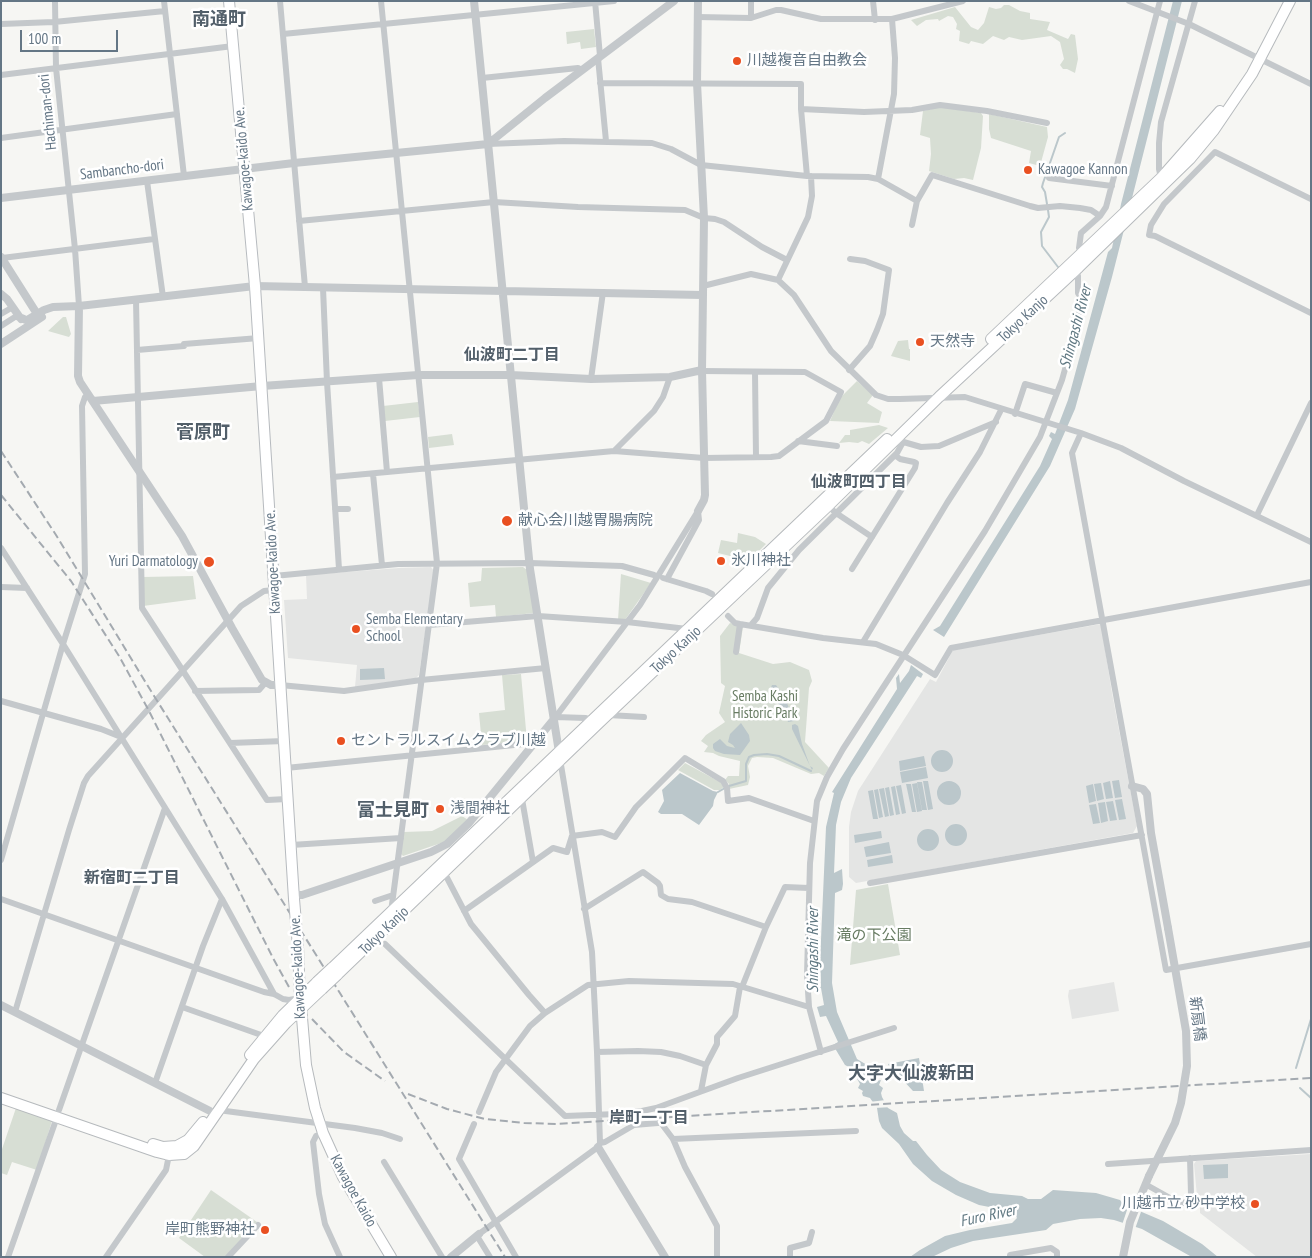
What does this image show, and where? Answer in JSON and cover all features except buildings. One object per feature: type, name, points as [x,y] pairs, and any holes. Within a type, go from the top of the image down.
[{"type":"main road","name":"Kawagoe-kaido Ave.","points":[[229,1],[255,286],[298,947],[302,1037],[308,1080],[321,1128]]},
{"type":"main road","name":"Tokyo Kanjo","points":[[334,972],[392,912],[560,756],[832,510],[900,440],[935,398],[1092,242],[1161,178],[1222,108],[1258,58],[1283,1]]},
{"type":"main road","name":"Tokyo Kanjo","points":[[1,1090],[169,1155],[184,1154],[189,1151],[264,1036],[522,799],[592,720],[935,398],[1088,258],[1190,159],[1214,130],[1290,1]]},
{"type":"main road","name":"Tokyo Kanjo","points":[[1,1098],[58,1113],[157,1145],[177,1146],[188,1140],[214,1111],[300,1003]]},
{"type":"main road","points":[[281,1029],[295,1029],[302,1037]]},
{"type":"main road","name":"Kawagoe Kaido","points":[[321,1128],[343,1177],[391,1257]]},
{"type":"street","name":"Hachiman-dori","points":[[55,1],[56,68],[75,249],[79,306]]},
{"type":"street","points":[[164,1],[184,176]]},
{"type":"street","points":[[280,1],[305,287]]},
{"type":"street","points":[[381,1],[437,564],[392,912]]},
{"type":"street","points":[[474,1],[530,563],[592,952],[599,1145],[665,1257]]},
{"type":"street","points":[[283,34],[614,1]]},
{"type":"street","points":[[488,144],[674,1]]},
{"type":"street","points":[[294,897],[432,852],[452,839],[469,824],[554,718],[649,592],[704,500],[702,295],[704,218],[697,83],[698,1]]},
{"type":"street","points":[[751,1],[751,18]]},
{"type":"street","points":[[873,1],[875,20]]},
{"type":"street","points":[[698,17],[751,18],[781,10],[821,19],[892,20],[963,1]]},
{"type":"street","points":[[1129,1],[1187,23],[1311,84]]},
{"type":"street","points":[[1079,248],[1081,233],[1100,216],[1106,207],[1159,12],[1160,1]]},
{"type":"street","points":[[1161,178],[1158,169],[1161,122],[1187,23],[1195,1]]},
{"type":"street","points":[[595,2],[606,141]]},
{"type":"street","points":[[1,24],[54,22],[165,11]]},
{"type":"street","points":[[878,178],[883,144],[892,110],[895,58],[892,20]]},
{"type":"street","points":[[1,74],[233,46]]},
{"type":"street","points":[[482,78],[578,68],[582,70]]},
{"type":"street","points":[[600,83],[802,84],[802,110],[812,196],[808,218],[778,280]]},
{"type":"street","points":[[802,110],[864,112],[912,110],[940,105],[1047,123]]},
{"type":"street","points":[[1,138],[177,114]]},
{"type":"street","points":[[488,144],[606,141],[652,143],[671,149],[701,166],[809,176],[878,178],[917,201]]},
{"type":"street","name":"Sambancho-dori","points":[[1,198],[294,163],[488,144]]},
{"type":"street","points":[[1311,199],[1215,152],[1164,204],[1151,225],[1149,235],[1155,236],[1311,313]]},
{"type":"street","points":[[912,225],[917,201],[932,175],[1038,208],[1060,206],[1080,208],[1091,210],[1100,216]]},
{"type":"street","points":[[1049,178],[1112,186]]},
{"type":"street","points":[[147,181],[162,296]]},
{"type":"street","points":[[299,221],[494,202],[685,210],[704,218],[724,222],[762,247],[787,260]]},
{"type":"street","points":[[38,316],[2,257],[154,240]]},
{"type":"street","points":[[849,370],[870,346],[877,330],[883,314],[889,270],[865,261],[850,259]]},
{"type":"street","points":[[703,286],[751,274],[778,280],[794,295],[830,351],[876,395],[888,399],[965,397],[1001,410],[1079,432],[1121,448],[1184,481],[1311,542]]},
{"type":"street","points":[[821,1052],[809,1007],[807,974],[809,888],[817,801],[827,777],[903,655],[985,531],[1033,451],[1047,423],[1066,368],[1083,297],[1078,293],[1078,276]]},
{"type":"street","points":[[1,344],[48,308],[255,286],[702,295]]},
{"type":"street","points":[[323,288],[327,382],[340,569]]},
{"type":"street","points":[[591,379],[603,292]]},
{"type":"street","points":[[3,298],[13,307],[23,324],[19,332]]},
{"type":"street","points":[[136,300],[141,606],[266,800],[287,799]]},
{"type":"street","points":[[79,306],[78,376],[80,382],[182,536],[227,620],[265,682],[271,685],[344,691],[421,680],[546,668]]},
{"type":"street","points":[[1,314],[13,307]]},
{"type":"street","points":[[19,316],[26,320],[38,316]]},
{"type":"street","points":[[1,326],[19,316]]},
{"type":"street","points":[[137,350],[258,338]]},
{"type":"street","points":[[93,401],[418,375],[511,375],[591,379],[670,377],[702,371],[805,372],[841,392],[826,421],[779,456],[704,458],[614,451],[333,477]]},
{"type":"street","points":[[755,372],[756,457]]},
{"type":"street","points":[[614,451],[654,411],[663,397],[670,377]]},
{"type":"street","points":[[379,378],[387,472]]},
{"type":"street","points":[[1015,414],[1025,384],[1057,393]]},
{"type":"street","points":[[1,860],[63,644],[86,574],[82,416],[83,401],[88,394]]},
{"type":"street","points":[[1257,515],[1311,403]]},
{"type":"street","points":[[863,642],[980,452],[1001,410]]},
{"type":"street","points":[[751,625],[757,618],[768,588],[832,510],[895,455],[900,440],[921,447],[939,446],[996,422]]},
{"type":"street","points":[[1079,432],[1072,453],[1104,620],[1166,970],[1311,944]]},
{"type":"street","points":[[798,441],[837,446]]},
{"type":"street","points":[[852,569],[916,465],[914,462],[900,459],[895,455]]},
{"type":"street","points":[[373,474],[382,565]]},
{"type":"street","points":[[335,510],[348,509]]},
{"type":"street","points":[[832,510],[872,537]]},
{"type":"street","points":[[698,511],[699,520],[665,578],[706,590],[712,594]]},
{"type":"street","points":[[1,548],[222,899],[274,994]]},
{"type":"street","points":[[274,576],[382,565],[530,563],[622,566],[654,575]]},
{"type":"street","points":[[728,616],[735,623],[823,638],[863,642],[887,648],[903,655],[935,675],[951,648],[1311,582]]},
{"type":"street","points":[[1,587],[27,588]]},
{"type":"street","points":[[14,1012],[84,783],[88,776],[110,753],[121,737],[241,606],[253,596],[264,591],[274,590]]},
{"type":"street","points":[[429,624],[538,616],[627,622],[687,629]]},
{"type":"street","points":[[736,652],[740,624]]},
{"type":"street","points":[[195,691],[259,690],[265,682]]},
{"type":"street","points":[[1,701],[43,712],[121,737]]},
{"type":"street","points":[[608,714],[644,716]]},
{"type":"street","points":[[554,718],[586,718],[592,720]]},
{"type":"street","points":[[230,743],[284,741]]},
{"type":"street","points":[[286,768],[534,743]]},
{"type":"street","points":[[572,836],[602,832],[615,837],[636,807],[685,758],[723,781],[727,788],[725,803],[749,798],[814,821]]},
{"type":"street","name":"新扇橋","points":[[1123,1255],[1130,1222],[1140,1194],[1175,1123],[1182,1103],[1187,1066],[1186,1031],[1147,794],[1143,788],[1132,786]]},
{"type":"street","points":[[522,799],[533,862]]},
{"type":"street","points":[[8,1257],[166,808]]},
{"type":"street","points":[[1,825],[10,828]]},
{"type":"street","points":[[870,883],[1142,835]]},
{"type":"street","points":[[464,911],[553,848],[567,852],[572,836]]},
{"type":"street","points":[[291,845],[401,838]]},
{"type":"street","points":[[444,872],[471,924],[545,1013]]},
{"type":"street","points":[[584,909],[643,872],[658,883],[661,895],[668,899],[692,902],[766,927]]},
{"type":"street","points":[[701,1091],[706,1065],[717,1044],[716,1037],[735,1016],[741,987],[785,887],[809,888]]},
{"type":"street","points":[[376,901],[393,895]]},
{"type":"street","points":[[1,899],[274,994],[282,999],[300,1003]]},
{"type":"street","points":[[155,1083],[222,899]]},
{"type":"street","points":[[385,944],[565,1116],[642,1111],[660,1107],[701,1091],[894,1028]]},
{"type":"street","points":[[479,1112],[496,1072],[530,1026],[545,1013],[582,988],[593,983],[629,980],[733,984],[809,1007]]},
{"type":"street","points":[[1,1005],[214,1111],[321,1128],[382,1133],[400,1139]]},
{"type":"street","points":[[182,1007],[264,1036]]},
{"type":"street","points":[[597,1052],[661,1052],[706,1065]]},
{"type":"street","points":[[451,1257],[599,1145],[634,1125],[661,1123],[673,1139],[685,1167],[717,1226],[717,1257]]},
{"type":"street","points":[[474,1124],[459,1159],[516,1257]]},
{"type":"street","points":[[321,1128],[313,1142],[319,1194],[325,1224],[340,1257]]},
{"type":"street","points":[[673,1139],[856,1131]]},
{"type":"street","points":[[1108,1164],[1311,1150]]},
{"type":"street","points":[[106,1257],[166,1170],[169,1155]]},
{"type":"street","points":[[1147,1180],[1176,1202],[1185,1202],[1190,1199],[1191,1194],[1190,1158]]},
{"type":"street","points":[[384,1162],[442,1257]]},
{"type":"street","points":[[228,1257],[258,1225]]},
{"type":"street","points":[[790,1257],[790,1248],[809,1243],[812,1232]]},
{"type":"street","points":[[478,1235],[490,1257]]},
{"type":"street","points":[[1010,1257],[1010,1255],[1052,1248],[1057,1252],[1057,1257]]},
{"type":"shaded area","points":[[1173,1],[1182,1],[1112,277],[1075,409],[1050,466],[944,637],[933,630],[940,626],[1040,466],[1052,439],[1049,436],[1051,432],[1055,434],[1068,400],[1108,252],[1112,248],[1121,204]]},
{"type":"shaded area","name":"Semba Elementary School","points":[[431,567],[434,571],[419,675],[416,678],[355,687],[357,665],[288,658],[284,600],[307,599],[306,575]]},
{"type":"shaded area","points":[[1101,624],[1137,826],[1133,833],[856,883],[849,877],[849,827],[851,812],[858,791],[930,679],[936,682],[953,650]]},
{"type":"shaded area","points":[[911,665],[923,674],[921,678],[917,676],[851,778],[841,802],[836,825],[834,873],[842,869],[843,884],[842,890],[835,893],[832,983],[837,1012],[857,1059],[867,1065],[876,1081],[881,1080],[879,1085],[883,1088],[882,1097],[888,1108],[897,1113],[904,1133],[913,1141],[916,1141],[941,1170],[960,1182],[990,1193],[1022,1196],[1028,1199],[1041,1199],[1053,1190],[1096,1193],[1120,1200],[1123,1204],[1163,1221],[1202,1244],[1218,1257],[1190,1256],[1142,1229],[1101,1218],[1080,1219],[1053,1224],[1046,1230],[973,1241],[932,1257],[910,1257],[945,1236],[1012,1223],[1017,1218],[1010,1211],[979,1205],[956,1195],[932,1181],[913,1164],[899,1144],[882,1128],[877,1108],[870,1098],[863,1096],[863,1091],[858,1088],[860,1084],[851,1068],[845,1065],[833,1045],[838,1042],[826,1016],[820,1017],[817,1007],[824,1005],[821,988],[814,988],[821,987],[820,962],[826,827],[834,793],[832,792],[897,689],[896,678],[899,674],[900,683]]},
{"type":"shaded area","points":[[384,668],[385,679],[360,680],[360,669]]},
{"type":"shaded area","points":[[772,685],[776,685],[785,698],[794,721],[788,722],[770,690]]},
{"type":"shaded area","points":[[741,723],[749,735],[750,741],[740,755],[724,754],[715,751],[713,744],[720,739],[727,746],[735,748],[728,742],[730,734]]},
{"type":"shaded area","points":[[792,725],[798,726],[810,766],[792,729]]},
{"type":"shaded area","points":[[938,750],[946,750],[953,757],[953,765],[946,772],[938,772],[931,765],[931,757]]},
{"type":"shaded area","points":[[924,756],[926,766],[900,771],[899,761]]},
{"type":"shaded area","points":[[926,767],[928,778],[902,783],[900,772]]},
{"type":"shaded area","points":[[680,773],[718,792],[713,806],[699,825],[682,814],[661,814],[658,812],[664,801],[662,790]]},
{"type":"shaded area","points":[[1119,780],[1122,797],[1115,798],[1112,781]]},
{"type":"shaded area","points":[[923,781],[928,781],[933,809],[928,810]]},
{"type":"shaded area","points":[[949,781],[958,784],[961,793],[958,802],[949,805],[940,802],[937,793],[940,784]]},
{"type":"shaded area","points":[[1110,781],[1113,798],[1106,799],[1103,783]]},
{"type":"shaded area","points":[[917,782],[922,782],[927,810],[922,810]]},
{"type":"shaded area","points":[[917,783],[922,811],[917,812],[912,784]]},
{"type":"shaded area","points":[[1101,783],[1104,799],[1097,801],[1094,784]]},
{"type":"shaded area","points":[[906,784],[911,784],[916,812],[912,812]]},
{"type":"shaded area","points":[[1093,784],[1096,801],[1089,803],[1086,786]]},
{"type":"shaded area","points":[[901,785],[906,813],[902,814],[896,786]]},
{"type":"shaded area","points":[[895,786],[900,814],[896,815],[891,787]]},
{"type":"shaded area","points":[[889,787],[894,815],[890,816],[885,788]]},
{"type":"shaded area","points":[[884,788],[889,816],[885,817],[879,789]]},
{"type":"shaded area","points":[[878,789],[883,817],[879,818],[874,790]]},
{"type":"shaded area","points":[[873,790],[878,819],[873,819],[868,791]]},
{"type":"shaded area","points":[[1122,799],[1126,819],[1119,820],[1115,800]]},
{"type":"shaded area","points":[[1113,801],[1117,820],[1110,821],[1106,802]]},
{"type":"shaded area","points":[[1105,802],[1108,821],[1101,823],[1098,803]]},
{"type":"shaded area","points":[[1096,804],[1100,823],[1093,824],[1089,805]]},
{"type":"shaded area","points":[[956,824],[964,827],[967,835],[964,843],[956,846],[948,843],[945,835],[948,827]]},
{"type":"shaded area","points":[[928,829],[936,832],[939,840],[936,848],[928,851],[920,848],[917,840],[920,832]]},
{"type":"shaded area","points":[[881,831],[882,838],[855,843],[854,835]]},
{"type":"shaded area","points":[[889,842],[891,853],[866,857],[864,847]]},
{"type":"shaded area","points":[[892,855],[893,863],[868,867],[867,860]]},
{"type":"shaded area","points":[[1114,982],[1119,1011],[1072,1019],[1068,996],[1069,990]]},
{"type":"shaded area","points":[[919,1058],[924,1091],[913,1091],[900,1077],[894,1076],[888,1064]]},
{"type":"shaded area","name":"川越市立 砂中学校","points":[[1311,1154],[1311,1257],[1257,1257],[1200,1213],[1200,1196],[1197,1196],[1194,1164],[1196,1161]]},
{"type":"shaded area","points":[[1228,1164],[1228,1178],[1204,1179],[1203,1165]]},
{"type":"green space","points":[[1004,5],[1030,13],[1030,19],[1050,22],[1047,30],[1068,39],[1071,34],[1075,35],[1078,59],[1075,73],[1063,69],[1060,65],[1064,59],[1060,42],[1051,36],[1022,40],[1009,37],[1004,40],[993,36],[983,44],[971,41],[969,44],[959,41],[960,31],[956,29],[957,24],[953,17],[948,16],[939,21],[938,19],[926,20],[917,26],[911,20],[955,7],[971,27],[978,30],[984,23],[989,7],[996,9]]},
{"type":"green space","points":[[594,29],[596,47],[581,49],[580,42],[567,44],[566,32]]},
{"type":"green space","points":[[940,107],[981,113],[983,116],[981,148],[973,180],[964,178],[954,179],[929,171],[930,138],[920,135],[923,111]]},
{"type":"green space","points":[[989,114],[1047,127],[1048,137],[1040,166],[1029,163],[1031,151],[991,138]]},
{"type":"green space","points":[[63,317],[66,317],[71,334],[69,337],[48,331]]},
{"type":"green space","points":[[908,340],[910,361],[891,356],[898,341]]},
{"type":"green space","points":[[857,381],[873,395],[867,403],[882,412],[879,423],[830,421],[840,398]]},
{"type":"green space","points":[[418,402],[420,417],[385,421],[383,406]]},
{"type":"green space","points":[[879,425],[888,428],[869,444],[862,441],[858,443],[839,443],[845,435],[850,435],[850,430]]},
{"type":"green space","points":[[452,434],[454,445],[429,448],[428,437]]},
{"type":"green space","points":[[738,533],[755,537],[766,544],[744,566],[736,565],[734,557],[718,553],[721,540],[737,543]]},
{"type":"green space","points":[[523,567],[527,570],[534,613],[496,617],[495,605],[470,607],[468,583],[481,581],[482,568]]},
{"type":"green space","points":[[621,574],[651,583],[625,620],[618,620]]},
{"type":"green space","points":[[193,576],[196,599],[143,606],[143,577]]},
{"type":"green space","name":"Semba Kashi Historic Park","points":[[730,623],[743,627],[739,653],[773,664],[790,662],[809,670],[812,681],[809,688],[805,742],[829,768],[824,776],[819,773],[811,774],[773,758],[757,757],[752,758],[748,766],[750,777],[748,785],[729,789],[729,784],[725,780],[728,776],[739,776],[740,761],[704,752],[708,746],[701,741],[706,735],[725,722],[719,713],[725,686],[721,683],[720,636]]},
{"type":"green space","points":[[521,674],[527,741],[482,745],[479,713],[505,710],[502,675]]},
{"type":"green space","points":[[685,763],[720,782],[724,787],[720,790],[714,790],[678,770]]},
{"type":"green space","points":[[462,816],[468,820],[444,842],[403,856],[401,854],[404,832],[432,831]]},
{"type":"green space","name":"滝の下公園","points":[[888,884],[900,955],[850,965],[856,890]]},
{"type":"green space","points":[[16,1108],[52,1121],[37,1170],[12,1162],[7,1175],[1,1173],[1,1152]]},
{"type":"green space","points":[[211,1190],[257,1222],[225,1257],[205,1257],[179,1238]]},
{"type":"pier","points":[[886,1100],[893,1107],[874,1108],[869,1102]]},
{"type":"pier","points":[[1129,1204],[1142,1209],[1135,1229],[1122,1225]]},
{"type":"waterway","points":[[1047,204],[1042,187],[1043,183],[1059,137],[1065,133]]},
{"type":"waterway","points":[[1048,210],[1049,217],[1041,232],[1042,246],[1058,267]]},
{"type":"waterway","points":[[729,786],[746,781],[746,764],[749,757],[754,755],[767,754],[779,756],[811,771]]},
{"type":"waterway","points":[[718,792],[725,788]]},
{"type":"waterway","points":[[1296,1068],[1311,1019]]},
{"type":"waterway","points":[[1300,1088],[1311,1098]]},
{"type":"railway","points":[[1,451],[56,535],[146,683],[505,1257]]},
{"type":"railway","points":[[1,495],[71,581],[119,656],[148,709],[289,987]]},
{"type":"railway","points":[[312,1019],[344,1052],[385,1081]]},
{"type":"railway","points":[[408,1094],[447,1109],[485,1119],[556,1124],[1311,1078]]},
{"type":"place","name":"川越複音自由教会","points":[[737,61]]},
{"type":"place","name":"Kawagoe Kannon","points":[[1028,170]]},
{"type":"place","name":"天然寺","points":[[920,342]]},
{"type":"place","name":"献心会川越胃腸病院","points":[[507,521]]},
{"type":"place","name":"氷川神社","points":[[721,561]]},
{"type":"place","name":"Yuri Darmatology","points":[[209,562]]},
{"type":"place","name":"Semba Elementary School","points":[[356,629]]},
{"type":"place","name":"セントラルスイムクラブ川越","points":[[341,741]]},
{"type":"place","name":"浅間神社","points":[[440,809]]},
{"type":"place","name":"川越市立 砂中学校","points":[[1255,1204]]},
{"type":"place","name":"岸町熊野神社","points":[[265,1230]]},
{"type":"district","name":"南通町","points":[[219,20]]},
{"type":"district","name":"仙波町二丁目","points":[[512,355]]},
{"type":"district","name":"菅原町","points":[[203,433]]},
{"type":"district","name":"仙波町四丁目","points":[[859,482]]},
{"type":"district","name":"富士見町","points":[[393,811]]},
{"type":"district","name":"新宿町二丁目","points":[[132,878]]},
{"type":"district","name":"大字大仙波新田","points":[[911,1074]]},
{"type":"district","name":"岸町一丁目","points":[[649,1118]]},
{"type":"water label","name":"Shingashi River","points":[[1076,327]]},
{"type":"water label","name":"Shingashi River","points":[[813,950]]},
{"type":"water label","name":"Furo River","points":[[988,1216]]}]
